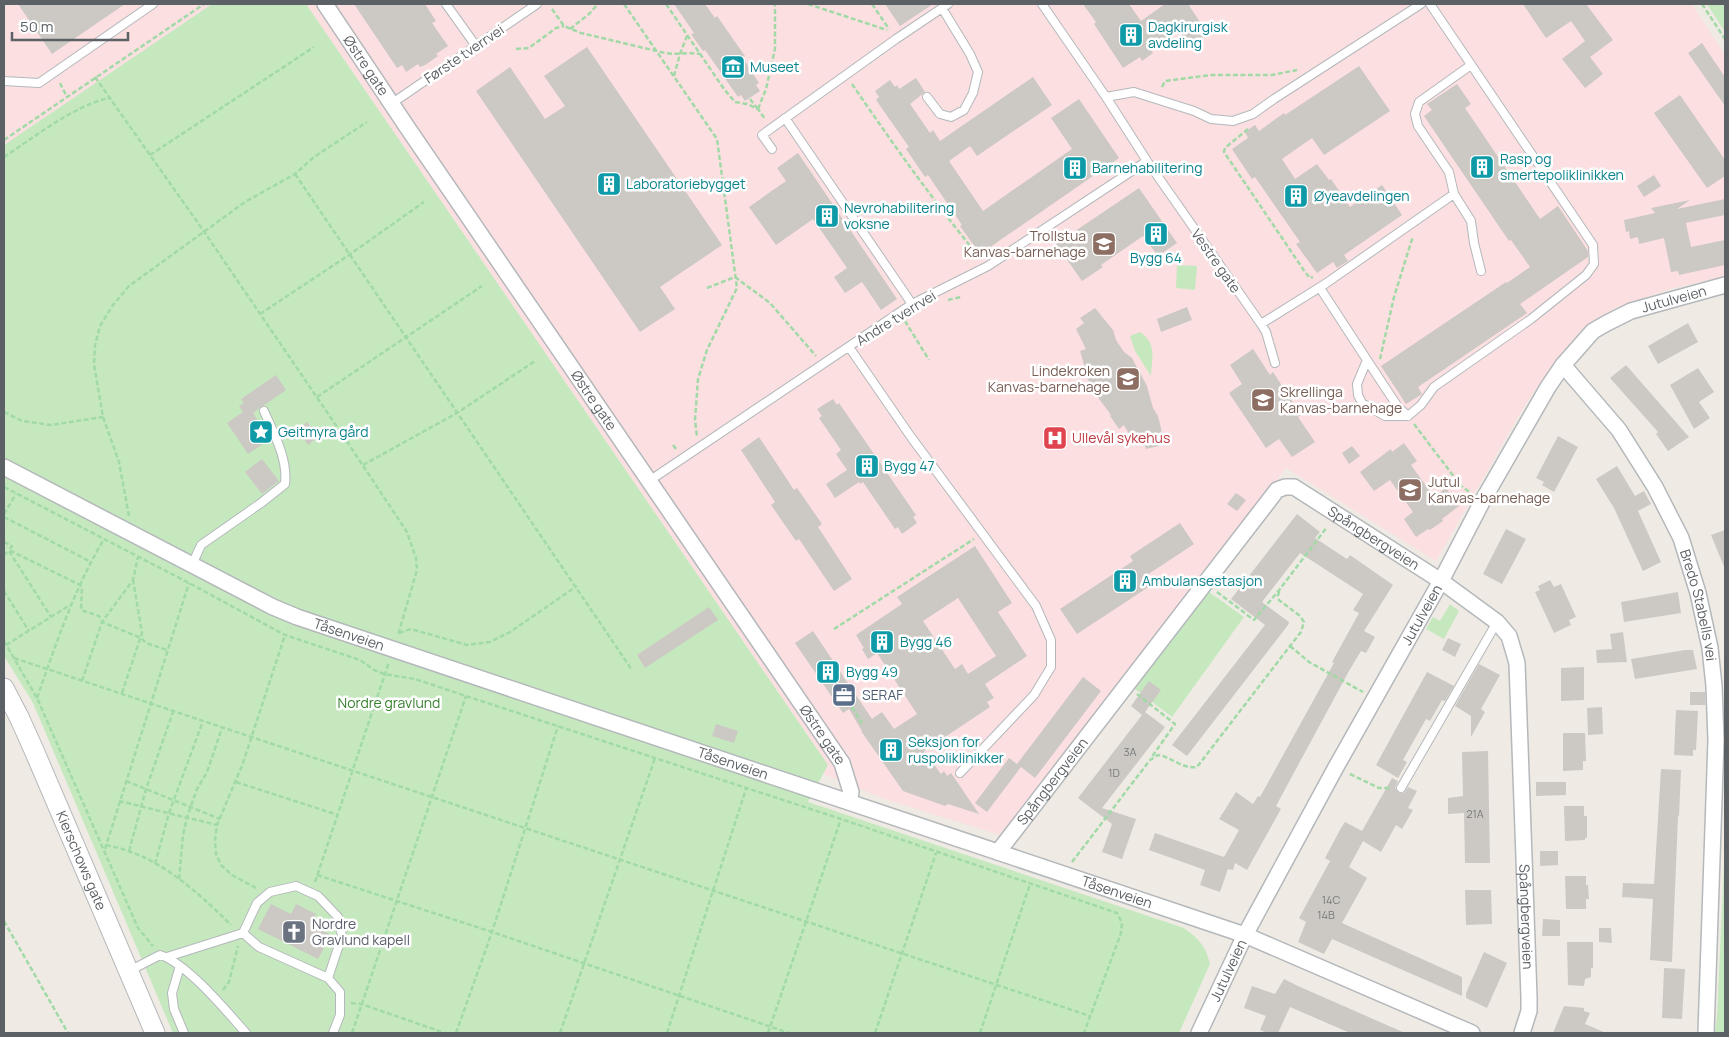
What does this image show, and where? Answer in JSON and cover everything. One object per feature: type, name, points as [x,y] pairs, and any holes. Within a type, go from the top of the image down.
[{"type":"street","name":"Østre gate","points":[[325,4],[842,763],[851,792],[849,802]]},
{"type":"street","name":"Jutulveien","points":[[1199,1033],[1245,935],[1373,698],[1441,581],[1483,500],[1548,387],[1563,365],[1593,330],[1631,311],[1725,285]]},
{"type":"street","name":"Bredo Stabells vei","points":[[1563,365],[1619,430],[1655,488],[1680,538],[1698,593],[1710,648],[1714,686],[1716,740],[1706,1033]]},
{"type":"street","name":"Tåsenveien","points":[[4,467],[273,607],[333,630],[1245,935],[1472,1033]]},
{"type":"street","name":"Spångbergveien","points":[[998,852],[1277,490],[1285,487],[1294,487],[1441,581],[1496,622],[1509,636],[1517,663],[1530,997],[1530,1010],[1522,1033]]},
{"type":"street","name":"Kierschows gate","points":[[4,688],[33,748],[155,1033]]},
{"type":"lane","points":[[4,81],[39,83],[153,4]]},
{"type":"lane","points":[[446,4],[476,46]]},
{"type":"lane","name":"Første tverrvei","points":[[392,104],[537,4]]},
{"type":"lane","name":"Vestre gate","points":[[1042,4],[1147,161],[1266,332],[1275,363]]},
{"type":"lane","points":[[1106,97],[1134,92],[1194,110],[1211,119],[1233,121],[1253,114],[1422,4]]},
{"type":"lane","points":[[1367,360],[1357,384],[1358,395],[1362,403],[1384,416],[1408,416],[1420,405],[1434,387],[1531,319],[1586,275],[1594,264],[1593,245],[1430,4]]},
{"type":"lane","points":[[772,148],[762,135],[945,6],[978,72],[973,93],[964,110],[951,117],[940,114],[927,97]]},
{"type":"lane","points":[[1471,64],[1419,102],[1415,114],[1418,126],[1449,172],[1454,194],[1471,221],[1481,271]]},
{"type":"lane","points":[[785,118],[912,304]]},
{"type":"lane","name":"Andre tverrvei","points":[[649,481],[912,304],[988,266],[1147,161]]},
{"type":"lane","points":[[1260,324],[1320,288],[1454,194]]},
{"type":"lane","points":[[1320,288],[1398,407],[1408,416]]},
{"type":"lane","points":[[849,347],[982,534],[1036,606],[1051,640],[1051,667],[1034,695],[960,773]]},
{"type":"lane","points":[[192,565],[201,545],[262,503],[285,484],[286,472],[280,447],[264,411]]},
{"type":"lane","points":[[1401,788],[1496,622]]},
{"type":"lane","points":[[129,971],[164,956],[240,934],[257,904],[270,892],[296,886],[318,896],[338,917],[342,936],[328,978]]},
{"type":"lane","points":[[240,934],[259,947],[328,978],[340,992],[340,1015],[334,1033]]},
{"type":"lane","points":[[164,956],[180,966],[216,999],[246,1033]]},
{"type":"lane","points":[[180,966],[172,993],[174,1009],[184,1033]]},
{"type":"path","points":[[4,140],[204,4]]},
{"type":"path","points":[[570,28],[584,18],[598,4]]},
{"type":"path","points":[[624,4],[717,139],[736,288],[707,350],[698,379],[695,420],[697,438]]},
{"type":"path","points":[[666,4],[724,89],[735,102],[747,104],[758,109]]},
{"type":"path","points":[[758,109],[766,88],[775,49],[775,4]]},
{"type":"path","points":[[808,4],[891,32],[872,4]]},
{"type":"path","points":[[1702,4],[1725,39]]},
{"type":"path","points":[[552,9],[564,26]]},
{"type":"path","points":[[516,49],[529,48],[556,28],[564,26],[581,33],[665,53],[700,54]]},
{"type":"path","points":[[674,76],[680,54],[688,36]]},
{"type":"path","points":[[150,156],[314,47]]},
{"type":"path","points":[[1162,87],[1165,81],[1211,75],[1272,75],[1303,68]]},
{"type":"path","points":[[54,72],[67,97]]},
{"type":"path","points":[[846,74],[903,159],[948,220],[980,258]]},
{"type":"path","points":[[95,77],[205,233],[407,532],[416,558],[415,578],[396,642]]},
{"type":"path","points":[[4,157],[55,123],[96,100],[110,98]]},
{"type":"path","points":[[750,98],[771,128]]},
{"type":"path","points":[[130,532],[129,511],[119,462],[111,435],[103,417],[94,364],[95,345],[100,326],[113,305],[129,286],[205,233],[245,202],[294,174],[314,157],[367,122]]},
{"type":"path","points":[[1249,128],[1225,148],[1224,152],[1305,272],[1310,278],[1315,277]]},
{"type":"path","points":[[294,174],[577,586],[632,670]]},
{"type":"path","points":[[260,314],[350,255],[424,202]]},
{"type":"path","points":[[1377,375],[1394,297],[1419,218]]},
{"type":"path","points":[[707,288],[735,277]]},
{"type":"path","points":[[735,277],[770,303],[803,343],[824,364]]},
{"type":"path","points":[[317,397],[482,286]]},
{"type":"path","points":[[904,320],[929,360]]},
{"type":"path","points":[[363,465],[457,412],[534,361]]},
{"type":"path","points":[[4,412],[22,421],[51,425],[103,417]]},
{"type":"path","points":[[1408,416],[1461,486],[1483,500]]},
{"type":"path","points":[[16,493],[4,516],[91,562]]},
{"type":"path","points":[[1204,584],[1254,620],[1280,589],[1337,513]]},
{"type":"path","points":[[834,629],[982,534]]},
{"type":"path","points":[[37,698],[71,604],[104,539]]},
{"type":"path","points":[[4,542],[12,546],[5,554],[4,552]]},
{"type":"path","points":[[9,551],[80,586],[82,588],[81,610],[99,616],[102,622],[141,638],[146,643],[168,650]]},
{"type":"path","points":[[9,551],[51,617]]},
{"type":"path","points":[[122,693],[142,633],[134,580],[138,558]]},
{"type":"path","points":[[82,681],[102,622],[134,580]]},
{"type":"path","points":[[104,850],[189,582]]},
{"type":"path","points":[[399,633],[411,629],[467,644],[490,642],[510,632],[577,586]]},
{"type":"path","points":[[1150,760],[1158,755],[1165,756],[1182,766],[1197,767],[1301,632],[1304,622],[1300,616],[1279,600],[1280,589]]},
{"type":"path","points":[[4,591],[29,631]]},
{"type":"path","points":[[6,645],[71,604]]},
{"type":"path","points":[[270,892],[259,890],[232,876],[221,865],[216,854],[215,840],[217,825],[236,782],[285,635]]},
{"type":"path","points":[[4,641],[37,698],[138,928],[164,956]]},
{"type":"path","points":[[1290,646],[1309,662],[1373,698]]},
{"type":"path","points":[[14,658],[1090,1016]]},
{"type":"path","points":[[311,893],[390,658]]},
{"type":"path","points":[[1062,874],[1150,760],[1174,724],[1126,685]]},
{"type":"path","points":[[352,1033],[466,696]]},
{"type":"path","points":[[852,707],[862,723]]},
{"type":"path","points":[[129,851],[146,789],[173,712]]},
{"type":"path","points":[[155,864],[174,800],[203,721]]},
{"type":"path","points":[[456,1033],[492,932],[558,726]]},
{"type":"path","points":[[179,879],[183,835],[187,817],[197,789],[207,772],[222,728]]},
{"type":"path","points":[[560,1033],[655,758]]},
{"type":"path","points":[[1336,767],[1379,788],[1401,788]]},
{"type":"path","points":[[126,781],[220,819]]},
{"type":"path","points":[[236,782],[338,815]]},
{"type":"path","points":[[667,1033],[746,789]]},
{"type":"path","points":[[119,801],[217,825]]},
{"type":"path","points":[[768,1033],[841,819]]},
{"type":"path","points":[[106,846],[129,851],[179,879],[240,934],[229,982],[216,999]]},
{"type":"path","points":[[875,1033],[900,954],[936,853]]},
{"type":"path","points":[[317,875],[789,1033]]},
{"type":"path","points":[[980,1033],[1030,884]]},
{"type":"path","points":[[1084,1033],[1121,933],[1122,923],[1117,913]]},
{"type":"path","points":[[4,921],[68,1033]]},
{"type":"path","points":[[340,1001],[361,1004],[445,1033]]},
{"type":"shaded area","points":[[4,4],[212,4],[4,145]]},
{"type":"shaded area","name":"Ullevål sykehus","points":[[306,4],[1692,4],[1725,55],[1725,276],[1670,289],[1615,308],[1583,328],[1555,361],[1523,408],[1436,561],[1286,468],[1000,835],[885,799],[823,774],[828,765]]},
{"type":"green space","name":"Nordre gravlund","points":[[212,4],[306,4],[828,765],[808,802],[1184,928],[1201,943],[1210,964],[1179,1033],[173,1033],[33,703],[4,656],[4,145]]},
{"type":"green space","points":[[1707,4],[1725,4],[1725,32]]},
{"type":"green space","points":[[1177,265],[1197,266],[1195,290],[1176,288]]},
{"type":"green space","points":[[1140,332],[1149,341],[1151,346],[1151,376],[1135,351],[1130,336]]},
{"type":"green space","points":[[1205,589],[1244,617],[1172,717],[1130,685]]},
{"type":"green space","points":[[1450,604],[1459,611],[1444,639],[1426,629],[1433,617],[1440,621]]},
{"type":"green space","points":[[1725,843],[1725,1033],[1715,1033],[1717,1016]]},
{"type":"building","points":[[18,4],[125,4],[52,54]]},
{"type":"building","points":[[354,4],[425,4],[436,21],[432,23],[448,46],[425,65],[420,67],[418,64],[406,72],[402,65],[397,68]]},
{"type":"building","name":"Museet","points":[[674,4],[705,4],[715,18],[717,16],[745,56],[743,58],[759,83],[756,85],[760,91],[745,101],[741,95],[738,97],[705,50],[703,51],[691,34],[694,33]]},
{"type":"building","points":[[885,4],[933,4],[900,26]]},
{"type":"building","name":"Dagkirurgisk avdeling","points":[[1083,4],[1129,4],[1141,21],[1165,4],[1188,4],[1208,34],[1189,46],[1178,30],[1150,49],[1153,53],[1142,61],[1140,57],[1123,68]]},
{"type":"building","points":[[1523,4],[1586,4],[1613,40],[1590,57],[1603,74],[1585,88],[1562,59],[1585,41],[1571,21],[1546,38]]},
{"type":"building","points":[[1702,43],[1725,77],[1725,106],[1688,53]]},
{"type":"building","name":"Laboratoriebygget","points":[[587,47],[722,245],[660,287],[675,309],[640,332],[476,91],[510,67],[545,119],[565,106],[544,76]]},
{"type":"building","name":"Øyeavdelingen","points":[[1359,66],[1390,111],[1324,155],[1312,138],[1282,159],[1295,179],[1317,164],[1329,180],[1331,179],[1350,207],[1382,185],[1402,215],[1344,255],[1348,261],[1337,268],[1333,262],[1317,273],[1296,244],[1300,242],[1255,177],[1252,179],[1232,149],[1248,138],[1245,132],[1255,125],[1259,131]]},
{"type":"building","name":"Barnehabilitering","points":[[1033,77],[1052,105],[977,156],[970,146],[949,161],[983,211],[1072,149],[1051,118],[1079,99],[1119,158],[980,254],[928,175],[925,177],[906,149],[909,147],[876,100],[879,97],[875,91],[890,80],[899,89],[916,78],[925,92],[910,104],[930,133],[933,130],[940,141]]},
{"type":"building","points":[[1457,84],[1471,104],[1465,108],[1540,219],[1558,206],[1588,251],[1588,257],[1520,304],[1527,313],[1418,387],[1422,394],[1406,404],[1381,366],[1530,267],[1511,240],[1509,241],[1424,116],[1432,110],[1427,104]]},
{"type":"building","points":[[1680,95],[1725,160],[1725,176],[1707,188],[1654,113]]},
{"type":"building","points":[[798,153],[897,299],[881,310],[862,282],[845,293],[834,277],[847,268],[813,219],[776,245],[749,207],[786,181],[777,168]]},
{"type":"building","points":[[1654,175],[1661,186],[1644,197],[1637,186]]},
{"type":"building","name":"Bygg 64","points":[[1139,188],[1177,243],[1158,256],[1143,236],[1101,265],[1103,267],[1082,281],[1056,244]]},
{"type":"building","points":[[1725,199],[1725,215],[1686,223],[1691,247],[1725,240],[1725,265],[1679,275],[1678,271],[1671,272],[1664,238],[1639,244],[1638,237],[1630,239],[1629,231],[1626,232],[1624,220],[1655,213],[1651,208],[1690,200],[1677,209]]},
{"type":"building","points":[[1187,307],[1192,320],[1161,332],[1157,319]]},
{"type":"building","points":[[1095,308],[1113,330],[1116,340],[1124,352],[1132,358],[1147,386],[1153,408],[1158,416],[1163,445],[1146,449],[1144,443],[1135,445],[1124,425],[1119,429],[1094,392],[1086,376],[1080,351],[1086,349],[1076,329],[1084,323],[1080,318]]},
{"type":"building","points":[[1688,323],[1698,342],[1658,364],[1648,346]]},
{"type":"building","name":"Skrellinga Kanvas-barnehage","points":[[1253,349],[1270,375],[1273,372],[1301,415],[1298,417],[1315,442],[1292,457],[1279,439],[1266,448],[1229,393],[1242,384],[1230,365]]},
{"type":"building","points":[[1626,365],[1689,437],[1668,451],[1656,434],[1658,432],[1610,378]]},
{"type":"building","points":[[1698,368],[1714,392],[1699,402],[1710,418],[1694,429],[1670,385]]},
{"type":"building","points":[[276,375],[286,390],[253,413],[270,439],[248,454],[227,423],[243,412],[239,406],[244,403],[241,399]]},
{"type":"building","name":"Bygg 47","points":[[833,399],[837,405],[839,403],[916,515],[913,517],[917,523],[902,534],[898,527],[895,529],[863,482],[860,484],[859,482],[835,498],[826,484],[847,470],[836,454],[841,450],[819,418],[822,416],[817,409]]},
{"type":"building","points":[[307,422],[319,436],[308,445],[297,430]]},
{"type":"building","points":[[1558,436],[1578,447],[1554,492],[1542,485],[1544,482],[1536,478]]},
{"type":"building","points":[[759,437],[794,490],[797,488],[822,524],[818,527],[852,579],[834,591],[799,539],[796,541],[771,505],[775,502],[741,450]]},
{"type":"building","name":"Jutul Kanvas-barnehage","points":[[1404,443],[1417,461],[1411,465],[1434,497],[1446,488],[1459,506],[1442,519],[1443,521],[1416,537],[1404,519],[1413,512],[1390,480],[1374,491],[1360,472],[1391,449],[1392,452]]},
{"type":"building","points":[[1352,446],[1360,456],[1349,464],[1342,453]]},
{"type":"building","points":[[262,459],[279,481],[262,494],[245,472]]},
{"type":"building","points":[[1617,466],[1635,496],[1644,491],[1651,504],[1638,511],[1661,562],[1643,571],[1614,508],[1596,479]]},
{"type":"building","points":[[1236,493],[1246,500],[1237,511],[1227,504]]},
{"type":"building","points":[[1297,514],[1320,532],[1315,538],[1347,559],[1350,555],[1393,585],[1364,631],[1375,637],[1366,653],[1361,651],[1349,671],[1276,806],[1281,809],[1247,870],[1235,863],[1233,870],[1228,869],[1220,892],[1200,885],[1205,870],[1149,850],[1155,833],[1224,857],[1239,830],[1219,819],[1236,792],[1253,804],[1258,796],[1260,797],[1334,663],[1332,662],[1359,613],[1353,610],[1363,594],[1300,553],[1262,602],[1289,622],[1288,625],[1187,756],[1172,745],[1265,625],[1231,599]]},
{"type":"building","name":"Ambulansestasjon","points":[[1180,523],[1194,544],[1144,577],[1150,586],[1077,634],[1060,609],[1133,561],[1130,556]]},
{"type":"building","points":[[1506,529],[1526,539],[1502,584],[1483,574]]},
{"type":"building","points":[[1725,530],[1725,569],[1711,535]]},
{"type":"building","name":"Bygg 46","points":[[975,546],[1012,603],[998,612],[1027,656],[985,684],[994,698],[987,702],[990,707],[924,751],[941,774],[944,771],[947,776],[951,773],[979,814],[948,804],[945,806],[903,791],[861,731],[849,709],[843,713],[795,643],[813,631],[872,719],[882,712],[894,729],[917,714],[877,653],[868,659],[856,635],[902,604],[897,597]],"holes":[[[958,598],[996,656],[968,674],[962,664],[955,669],[923,621]]]},
{"type":"building","points":[[1550,580],[1554,587],[1561,584],[1576,617],[1569,620],[1571,625],[1554,633],[1535,592],[1540,590],[1538,586]]},
{"type":"building","points":[[1678,592],[1681,613],[1624,622],[1621,602]]},
{"type":"building","points":[[709,607],[718,620],[645,668],[637,655]]},
{"type":"building","points":[[1623,632],[1627,662],[1597,663],[1596,650],[1612,649],[1610,634]]},
{"type":"building","points":[[1448,638],[1461,644],[1455,657],[1442,650]]},
{"type":"building","points":[[1693,650],[1697,669],[1635,679],[1631,659]]},
{"type":"building","points":[[1479,664],[1500,675],[1481,709],[1485,712],[1471,737],[1471,716],[1455,706]]},
{"type":"building","points":[[1584,667],[1584,700],[1561,701],[1561,668]]},
{"type":"building","points":[[1427,672],[1454,686],[1445,701],[1442,700],[1430,721],[1426,719],[1403,760],[1407,762],[1398,778],[1376,765]]},
{"type":"building","points":[[1083,677],[1101,691],[1035,778],[1021,767],[987,812],[975,803],[1009,758],[1017,764]]},
{"type":"building","points":[[1149,681],[1161,690],[1145,712],[1165,727],[1102,808],[1136,819],[1122,859],[1102,852],[1112,824],[1078,798],[1142,715],[1131,706]]},
{"type":"building","points":[[1690,692],[1705,692],[1705,705],[1690,705]]},
{"type":"building","points":[[1602,707],[1603,734],[1588,735],[1587,708]]},
{"type":"building","points":[[1676,710],[1698,711],[1696,750],[1693,750],[1693,756],[1674,755]]},
{"type":"building","points":[[716,724],[738,731],[734,743],[712,736]]},
{"type":"building","points":[[1563,733],[1585,733],[1586,761],[1583,761],[1583,770],[1563,771]]},
{"type":"building","points":[[1488,751],[1490,863],[1465,863],[1464,813],[1448,814],[1448,798],[1463,796],[1462,752]]},
{"type":"building","points":[[1661,769],[1681,770],[1672,962],[1650,960],[1653,899],[1622,897],[1623,883],[1654,884]]},
{"type":"building","points":[[1392,778],[1398,781],[1395,788],[1399,793],[1404,793],[1408,787],[1417,791],[1408,808],[1413,810],[1402,829],[1396,825],[1381,852],[1363,841],[1349,867],[1367,878],[1342,923],[1462,977],[1462,996],[1332,939],[1324,954],[1298,942],[1306,922],[1299,918],[1330,861],[1325,858],[1341,828],[1345,822],[1362,831]]},
{"type":"building","points":[[1536,782],[1566,782],[1566,795],[1536,796]]},
{"type":"building","points":[[1564,806],[1584,806],[1584,816],[1587,816],[1587,838],[1585,840],[1565,841]]},
{"type":"building","points":[[1540,851],[1558,851],[1558,865],[1540,866]]},
{"type":"building","points":[[1565,876],[1586,876],[1589,899],[1586,899],[1586,909],[1566,909]]},
{"type":"building","points":[[1465,890],[1491,890],[1492,924],[1466,925]]},
{"type":"building","name":"Nordre Gravlund kapell","points":[[271,904],[291,914],[296,904],[316,914],[311,925],[331,935],[318,959],[258,929]]},
{"type":"building","points":[[1543,919],[1560,920],[1560,936],[1542,936]]},
{"type":"building","points":[[1599,928],[1611,928],[1612,943],[1599,942]]},
{"type":"building","points":[[1567,942],[1593,942],[1593,968],[1591,968],[1591,977],[1585,979],[1584,986],[1568,985]]},
{"type":"building","points":[[1484,952],[1507,963],[1487,1008],[1466,998],[1466,993]]},
{"type":"building","points":[[1664,968],[1685,969],[1682,1019],[1662,1018]]},
{"type":"building","points":[[1284,979],[1405,1033],[1350,1033],[1290,1007],[1278,1033],[1267,1033],[1260,1030],[1266,1016],[1244,1008],[1252,986],[1275,994]]},
{"type":"building","points":[[1564,1006],[1584,1008],[1584,1011],[1590,1013],[1585,1024],[1606,1033],[1553,1033]]},
{"type":"place","name":"Dagkirurgisk avdeling","points":[[1131,35]]},
{"type":"place","name":"Museet","points":[[733,67]]},
{"type":"place","name":"Rasp og smertepoliklinikken","points":[[1482,167]]},
{"type":"place","name":"Barnehabilitering","points":[[1075,168]]},
{"type":"place","name":"Laboratoriebygget","points":[[609,184]]},
{"type":"place","name":"Øyeavdelingen","points":[[1296,196]]},
{"type":"place","name":"Nevrohabilitering voksne","points":[[827,216]]},
{"type":"place","name":"Bygg 64","points":[[1156,234]]},
{"type":"place","name":"Trollstua Kanvas-barnehage","points":[[1104,244]]},
{"type":"place","name":"Lindekroken Kanvas-barnehage","points":[[1128,379]]},
{"type":"place","name":"Skrellinga Kanvas-barnehage","points":[[1263,400]]},
{"type":"place","name":"Geitmyra gård","points":[[261,432]]},
{"type":"place","name":"Ullevål sykehus","points":[[1055,438]]},
{"type":"place","name":"Bygg 47","points":[[867,466]]},
{"type":"place","name":"Jutul Kanvas-barnehage","points":[[1410,490]]},
{"type":"place","name":"Ambulansestasjon","points":[[1125,581]]},
{"type":"place","name":"Bygg 46","points":[[882,642]]},
{"type":"place","name":"Bygg 49","points":[[828,672]]},
{"type":"place","name":"SERAF","points":[[844,695]]},
{"type":"place","name":"Seksjon for ruspoliklinikker","points":[[891,750]]},
{"type":"place","name":"Nordre Gravlund kapell","points":[[294,932]]}]
